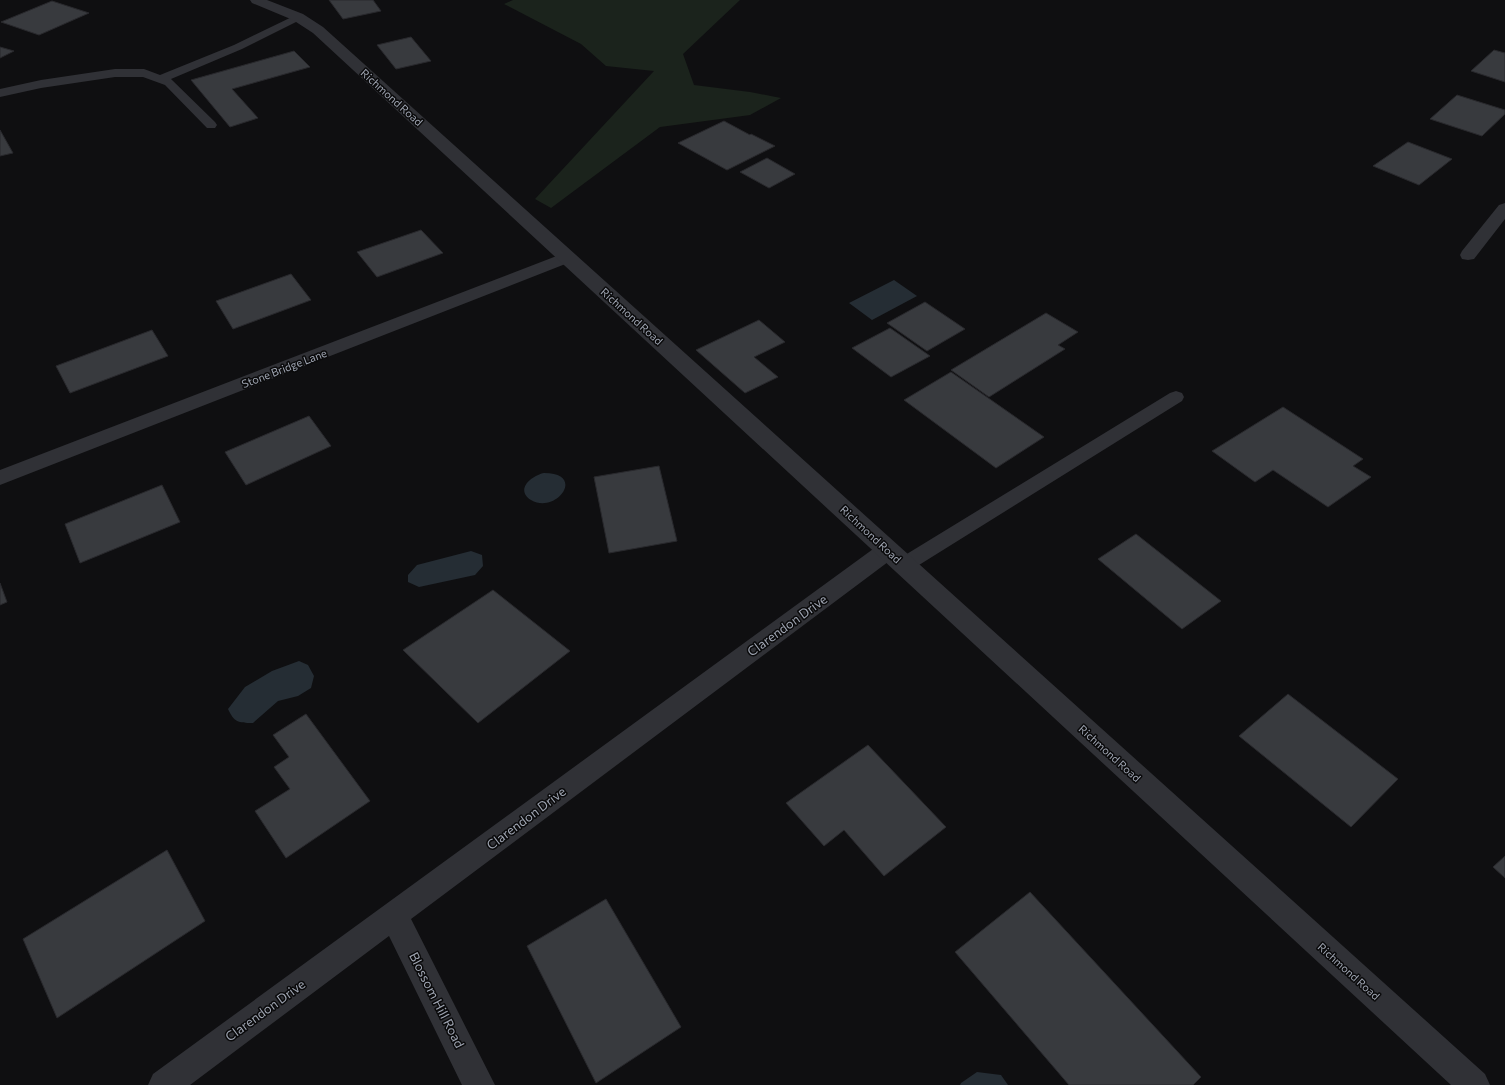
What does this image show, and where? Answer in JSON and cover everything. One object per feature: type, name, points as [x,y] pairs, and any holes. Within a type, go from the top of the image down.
[{"type":"street","name":"Richmond Road","points":[[256,0],[298,18],[318,30],[1474,1085]]},
{"type":"street","points":[[1468,255],[1505,208]]},
{"type":"street","name":"Stone Bridge Lane","points":[[0,478],[567,257]]},
{"type":"street","name":"Clarendon Drive","points":[[164,1085],[394,916],[896,557]]},
{"type":"street","name":"Blossom Hill Road","points":[[394,916],[479,1085]]},
{"type":"lane","points":[[160,79],[238,47],[298,18]]},
{"type":"lane","points":[[0,93],[41,84],[115,73],[144,73],[169,82],[211,125]]},
{"type":"lane","points":[[896,557],[1176,397]]},
{"type":"shaded area","points":[[513,0],[740,0],[683,54],[694,85],[750,92],[781,98],[750,115],[660,127],[551,208],[535,199],[654,71],[606,66],[581,44],[504,4]]},
{"type":"shaded area","points":[[894,280],[917,296],[872,320],[849,303]]},
{"type":"shaded area","points":[[544,473],[557,475],[564,479],[565,485],[563,492],[557,498],[550,502],[540,503],[531,500],[526,496],[524,491],[527,483]]},
{"type":"shaded area","points":[[471,551],[482,555],[483,566],[475,575],[419,587],[408,582],[408,575],[417,565]]},
{"type":"shaded area","points":[[299,661],[308,665],[314,676],[311,688],[298,696],[278,701],[253,723],[240,722],[232,717],[228,709],[245,687],[272,671]]},
{"type":"shaded area","points":[[977,1072],[1001,1075],[1008,1085],[960,1085]]},
{"type":"building","points":[[329,0],[373,0],[381,11],[343,19]]},
{"type":"building","points":[[52,1],[89,13],[39,35],[1,22]]},
{"type":"building","points":[[411,37],[431,61],[396,69],[377,45]]},
{"type":"building","points":[[0,47],[14,51],[0,58]]},
{"type":"building","points":[[1494,50],[1505,53],[1505,82],[1471,71]]},
{"type":"building","points":[[294,51],[310,67],[232,89],[258,118],[230,127],[191,80]]},
{"type":"building","points":[[1457,95],[1505,110],[1505,114],[1482,136],[1430,119]]},
{"type":"building","points":[[724,121],[775,146],[727,170],[678,143]]},
{"type":"building","points":[[0,130],[13,153],[0,156]]},
{"type":"building","points":[[1408,142],[1452,159],[1419,185],[1373,166]]},
{"type":"building","points":[[767,158],[795,174],[769,188],[740,172]]},
{"type":"building","points":[[421,230],[443,253],[377,277],[357,252]]},
{"type":"building","points":[[291,274],[311,300],[233,329],[216,301]]},
{"type":"building","points":[[925,302],[965,329],[927,351],[887,323]]},
{"type":"building","points":[[1046,313],[1078,332],[1058,345],[1065,349],[989,397],[951,370]]},
{"type":"building","points":[[759,320],[785,342],[754,357],[778,377],[745,393],[696,350]]},
{"type":"building","points":[[890,328],[930,356],[891,377],[852,348]]},
{"type":"building","points":[[152,330],[168,356],[70,393],[56,366]]},
{"type":"building","points":[[951,372],[1044,437],[996,468],[904,400]]},
{"type":"building","points":[[1283,407],[1363,459],[1353,466],[1371,477],[1328,507],[1273,470],[1255,482],[1212,451]]},
{"type":"building","points":[[309,416],[331,446],[246,485],[225,452]]},
{"type":"building","points":[[659,466],[677,541],[609,553],[594,477]]},
{"type":"building","points":[[162,485],[180,522],[80,563],[65,524]]},
{"type":"building","points":[[1136,534],[1221,601],[1182,629],[1098,559]]},
{"type":"building","points":[[0,583],[7,602],[0,605]]},
{"type":"building","points":[[493,590],[570,651],[478,723],[403,650]]},
{"type":"building","points":[[1288,694],[1398,779],[1351,827],[1239,736]]},
{"type":"building","points":[[306,714],[370,801],[286,858],[255,811],[290,789],[274,767],[289,757],[273,735]]},
{"type":"building","points":[[868,745],[946,827],[884,876],[844,830],[824,846],[786,803]]},
{"type":"building","points":[[167,850],[205,921],[57,1018],[23,939]]},
{"type":"building","points":[[1505,856],[1505,878],[1493,867]]},
{"type":"building","points":[[1030,892],[1201,1077],[1193,1085],[1069,1085],[955,952]]},
{"type":"building","points":[[606,899],[681,1027],[596,1083],[527,946]]}]
